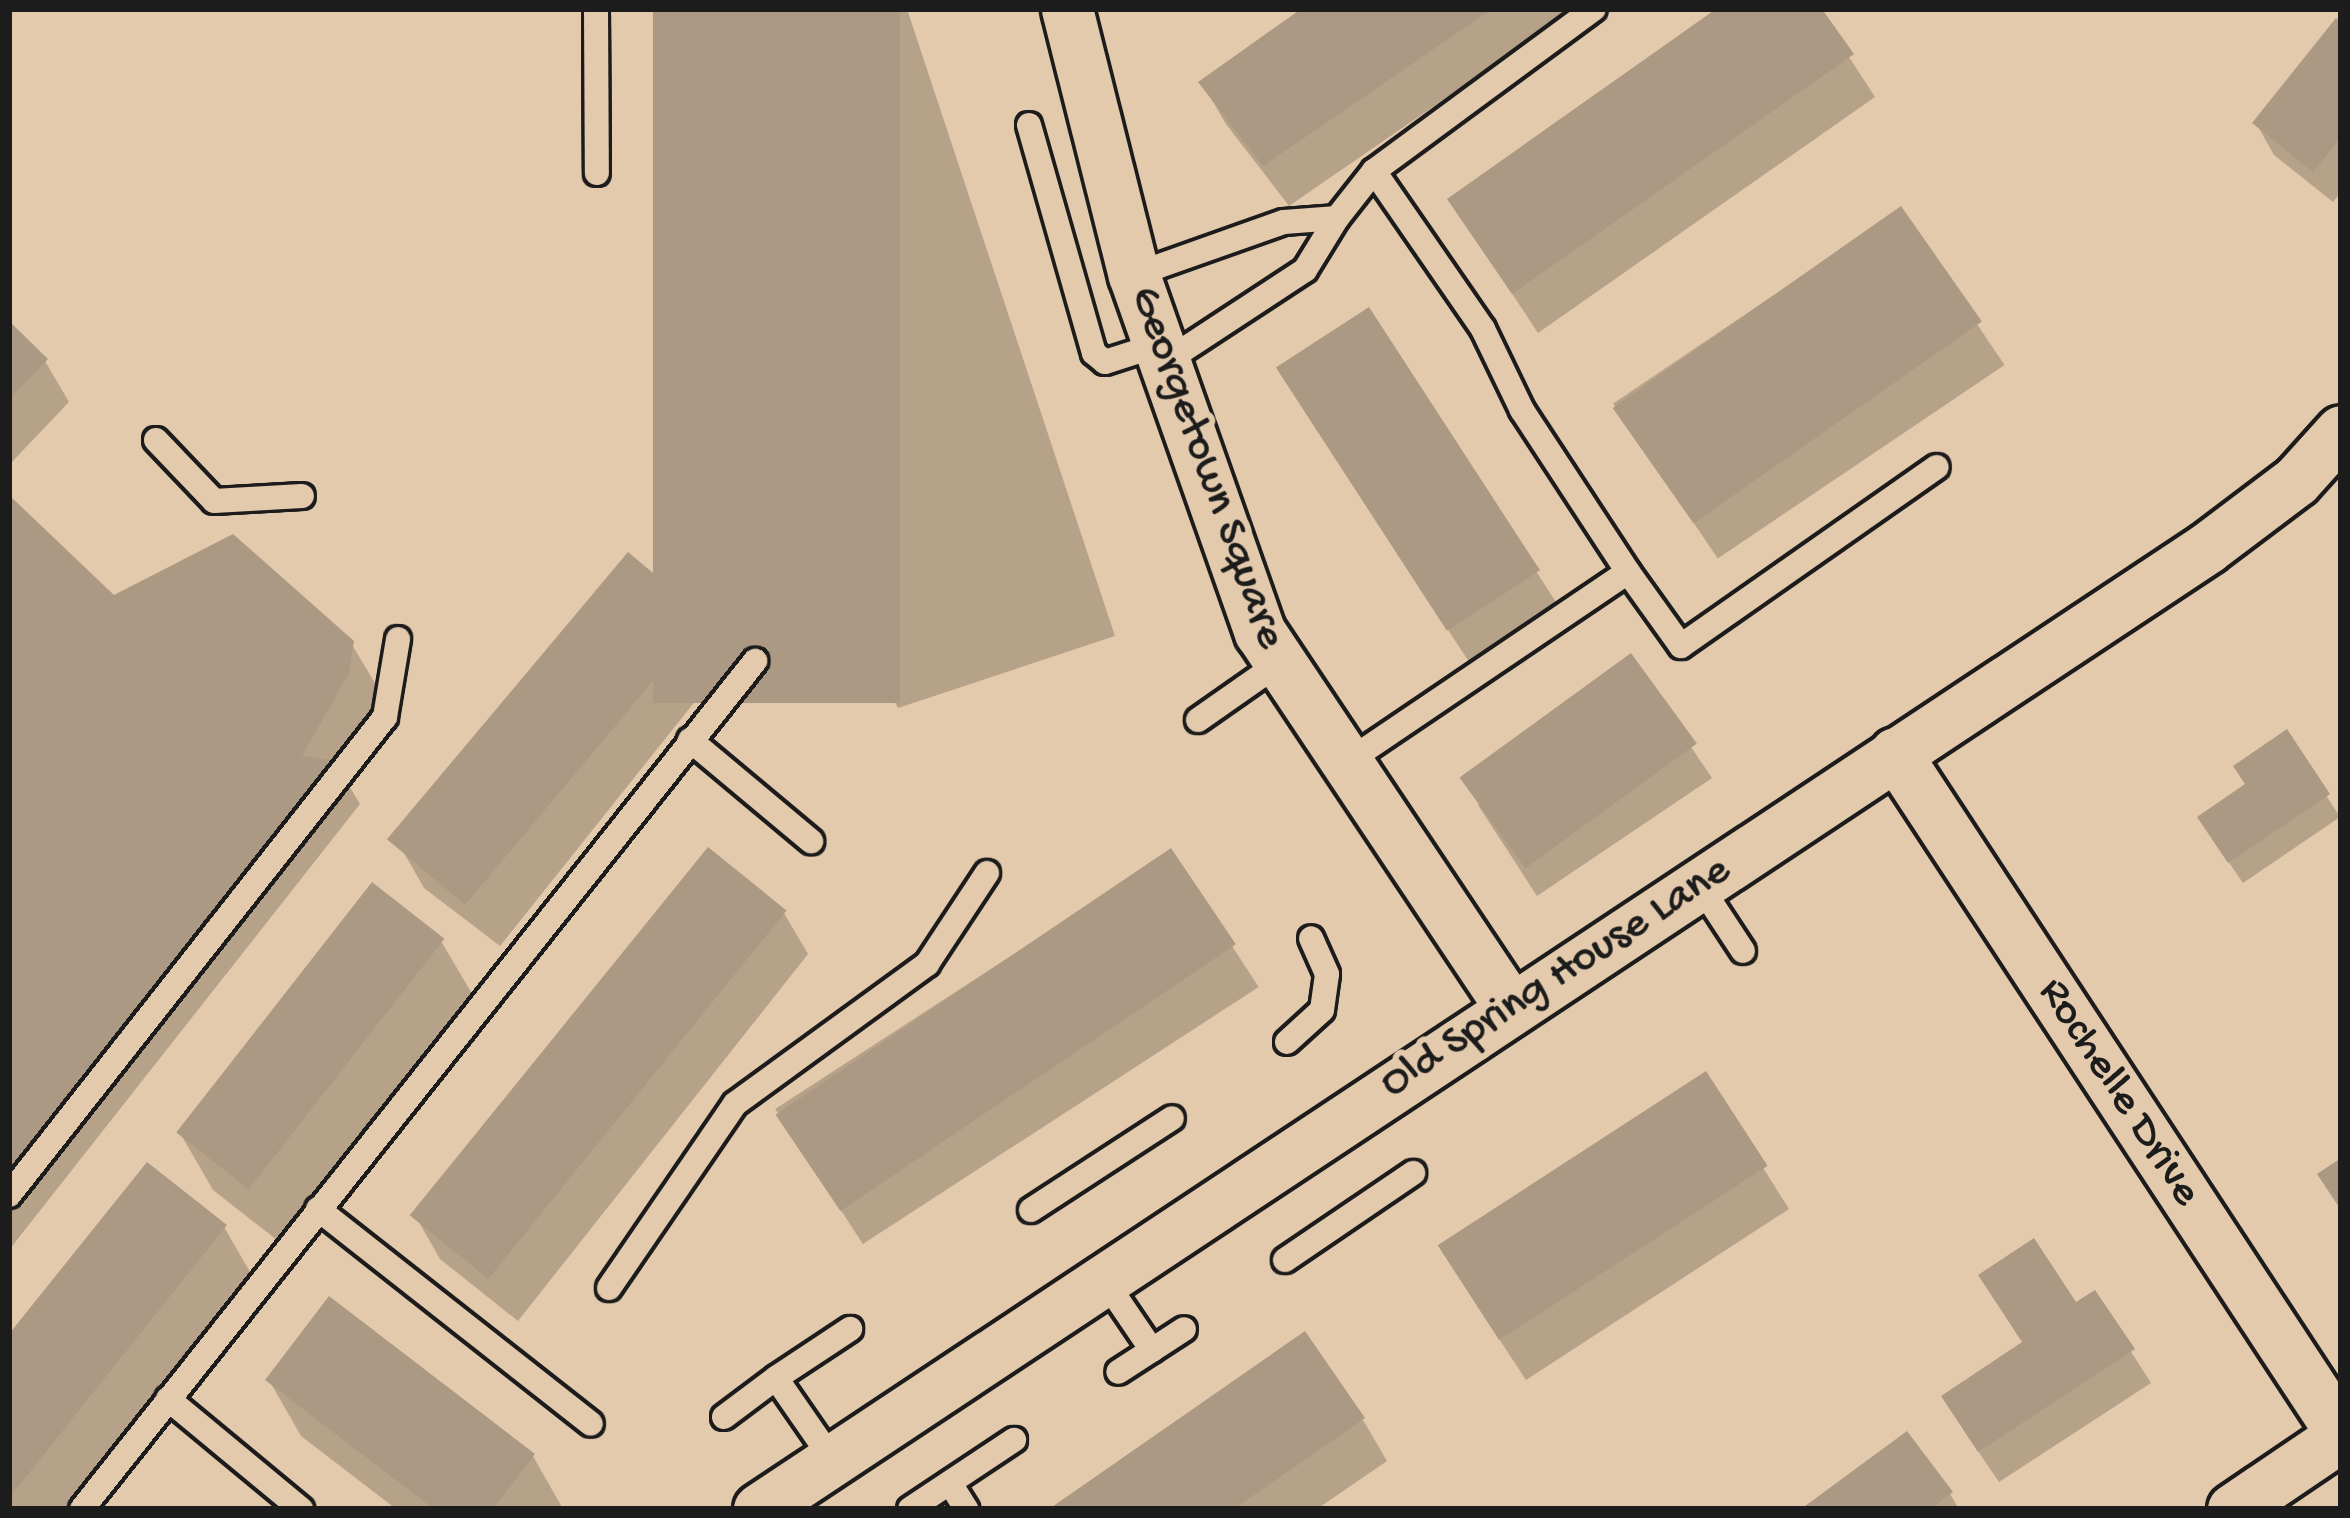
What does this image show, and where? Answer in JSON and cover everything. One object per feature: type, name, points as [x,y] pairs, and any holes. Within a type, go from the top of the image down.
[{"type":"street","name":"Georgetown Square","points":[[1067,9],[1134,275],[1260,632],[1511,1008]]},
{"type":"street","name":"Old Spring House Lane","points":[[759,1509],[2207,548],[2296,481],[2341,431]]},
{"type":"street","name":"Rochelle Drive","points":[[1895,754],[2341,1435]]},
{"type":"street","points":[[2233,1509],[2341,1435]]},
{"type":"lane","points":[[596,9],[597,173]]},
{"type":"lane","points":[[1030,125],[1094,353],[1105,362],[1161,354],[1305,270],[1374,171],[1594,9]]},
{"type":"lane","points":[[1374,171],[1483,329],[1522,410],[1681,646],[1937,467]]},
{"type":"lane","points":[[1134,275],[1284,222],[1337,218]]},
{"type":"lane","points":[[157,440],[214,501],[302,496]]},
{"type":"lane","points":[[1347,762],[1628,572]]},
{"type":"lane","points":[[9,1196],[385,717],[398,639]]},
{"type":"lane","points":[[82,1509],[755,661]]},
{"type":"lane","points":[[1198,720],[1278,664]]},
{"type":"lane","points":[[690,740],[811,842]]},
{"type":"lane","points":[[609,1288],[734,1104],[927,964],[987,873]]},
{"type":"lane","points":[[1699,884],[1743,951]]},
{"type":"lane","points":[[1287,1042],[1322,1010],[1327,974],[1311,938]]},
{"type":"lane","points":[[1031,1210],[1172,1118]]},
{"type":"lane","points":[[1285,1260],[1413,1173]]},
{"type":"lane","points":[[317,1209],[591,1424]]},
{"type":"lane","points":[[1103,1278],[1152,1350]]},
{"type":"lane","points":[[724,1417],[850,1329]]},
{"type":"lane","points":[[1118,1372],[1184,1329]]},
{"type":"lane","points":[[776,1378],[832,1459]]},
{"type":"lane","points":[[168,1399],[301,1509]]},
{"type":"lane","points":[[910,1509],[1014,1440]]},
{"type":"lane","points":[[950,1483],[966,1509]]},
{"type":"building","points":[[653,9],[900,9],[900,703],[653,703]]},
{"type":"building","points":[[1301,9],[1492,9],[1263,166],[1198,82]]},
{"type":"building","points":[[1716,9],[1822,9],[1854,54],[1512,294],[1447,199]]},
{"type":"building","points":[[2336,18],[2341,22],[2341,137],[2313,172],[2252,123]]},
{"type":"building","points":[[1901,206],[1982,322],[1694,523],[1613,408]]},
{"type":"building","points":[[1369,307],[1540,570],[1447,631],[1276,367]]},
{"type":"building","points":[[9,321],[48,359],[9,399]]},
{"type":"building","points":[[9,495],[114,595],[233,534],[354,641],[349,673],[302,756],[338,761],[9,1179]]},
{"type":"building","points":[[628,552],[706,618],[465,905],[387,839]]},
{"type":"building","points":[[1631,653],[1697,744],[1525,868],[1459,778]]},
{"type":"building","points":[[2287,729],[2330,794],[2228,863],[2197,817],[2245,784],[2233,766]]},
{"type":"building","points":[[708,847],[786,911],[488,1279],[410,1215]]},
{"type":"building","points":[[1171,848],[1236,944],[840,1211],[776,1115]]},
{"type":"building","points":[[372,882],[444,939],[249,1189],[176,1133]]},
{"type":"building","points":[[1706,1071],[1768,1166],[1499,1340],[1438,1245]]},
{"type":"building","points":[[2341,1158],[2341,1210],[2317,1174]]},
{"type":"building","points":[[147,1162],[227,1225],[9,1498],[9,1334]]},
{"type":"building","points":[[2034,1238],[2076,1302],[2095,1290],[2135,1349],[1978,1452],[1941,1396],[2022,1342],[1978,1275]]},
{"type":"building","points":[[329,1296],[535,1454],[493,1509],[434,1509],[265,1380]]},
{"type":"building","points":[[1305,1331],[1365,1418],[1234,1509],[1049,1509]]},
{"type":"building","points":[[1907,1431],[1953,1492],[1930,1509],[1801,1509]]}]
